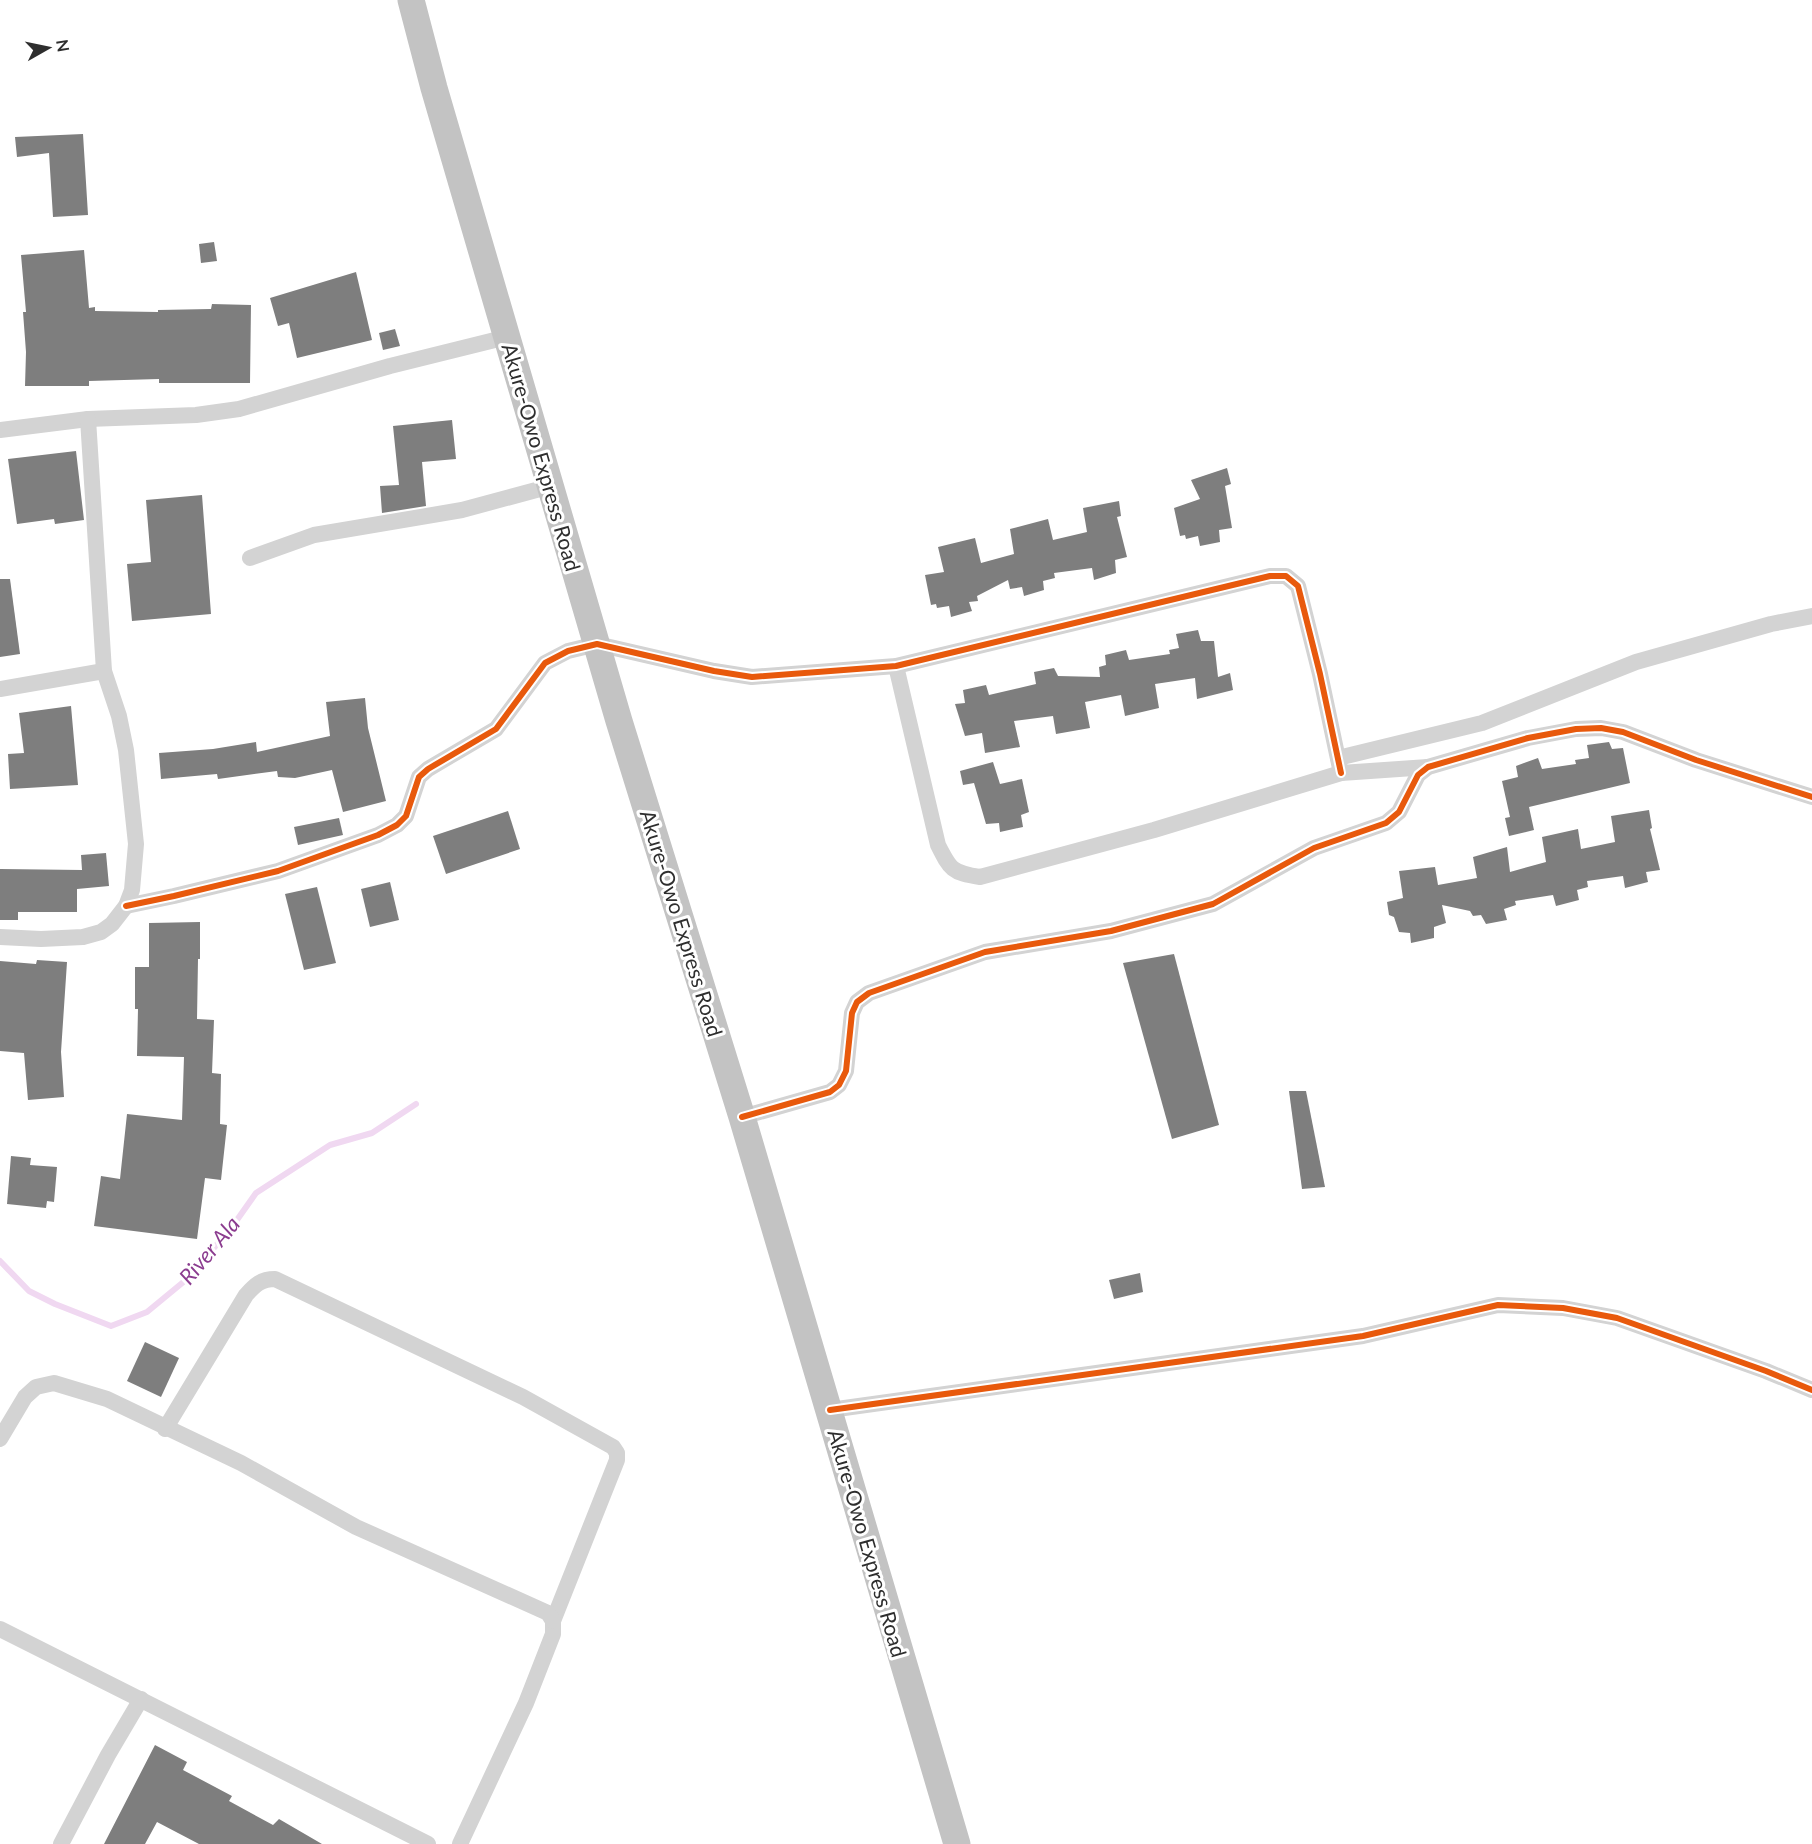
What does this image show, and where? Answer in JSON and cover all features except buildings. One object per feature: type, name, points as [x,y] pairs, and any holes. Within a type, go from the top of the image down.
[{"type":"highway","name":"Akure-Owo Express Road","points":[[411,0],[550,486],[830,1410],[957,1844]]},
{"type":"street","points":[[0,430],[88,419],[196,415],[238,409],[390,366],[507,337]]},
{"type":"street","points":[[0,937],[41,939],[83,937],[100,932],[112,924],[126,906],[132,890],[136,844],[126,750],[119,716],[104,671],[88,419]]},
{"type":"street","points":[[249,558],[314,535],[462,510],[550,486]]},
{"type":"street","points":[[126,906],[278,871],[378,835],[398,825],[406,816],[418,777],[496,729],[544,663],[568,651],[597,644],[714,671],[752,677],[896,666],[1270,576],[1286,576],[1298,586],[1320,674],[1339,766]]},
{"type":"street","points":[[896,666],[938,845],[949,867],[961,874],[980,877],[1154,830],[1339,766],[1482,723],[1636,662],[1771,624],[1812,616]]},
{"type":"street","points":[[0,689],[104,671]]},
{"type":"street","points":[[1339,766],[1428,767],[1528,738],[1576,729],[1601,728],[1623,732],[1696,760],[1812,797]]},
{"type":"street","points":[[742,1117],[830,1092],[839,1085],[846,1071],[852,1013],[857,1002],[869,993],[986,952],[1111,931],[1213,904],[1314,848],[1386,822],[1399,812],[1418,775],[1428,767]]},
{"type":"street","points":[[165,1429],[246,1295],[257,1283],[266,1279],[275,1279],[512,1392],[613,1447],[617,1453],[617,1461],[553,1621],[553,1634],[526,1703],[460,1844]]},
{"type":"street","points":[[830,1410],[1363,1336],[1498,1305],[1563,1308],[1617,1318],[1766,1371],[1812,1390]]},
{"type":"street","points":[[0,1439],[25,1397],[36,1387],[54,1383],[107,1399],[165,1429],[241,1463],[356,1527],[548,1613],[553,1621]]},
{"type":"street","points":[[0,1629],[428,1844]]},
{"type":"street","points":[[62,1844],[108,1755],[141,1699]]},
{"type":"waterway","name":"River Ala","points":[[0,1261],[29,1291],[111,1326],[147,1312],[187,1279],[232,1227],[256,1193],[330,1145],[372,1133],[416,1104]]},
{"type":"cycle path","points":[[126,906],[278,871],[378,835],[397,825],[406,816],[419,777],[428,769],[496,729],[545,663],[568,651],[597,644],[714,671],[752,677],[896,666],[1270,576],[1286,576],[1298,586],[1341,773]]},
{"type":"cycle path","points":[[742,1117],[830,1092],[839,1085],[846,1071],[852,1013],[857,1002],[869,993],[985,952],[1111,931],[1213,904],[1314,848],[1386,823],[1399,812],[1418,775],[1428,767],[1528,738],[1576,729],[1601,728],[1623,732],[1696,760],[1812,797]]},
{"type":"cycle path","points":[[830,1410],[1363,1336],[1498,1305],[1563,1308],[1617,1318],[1766,1371],[1812,1390]]}]
